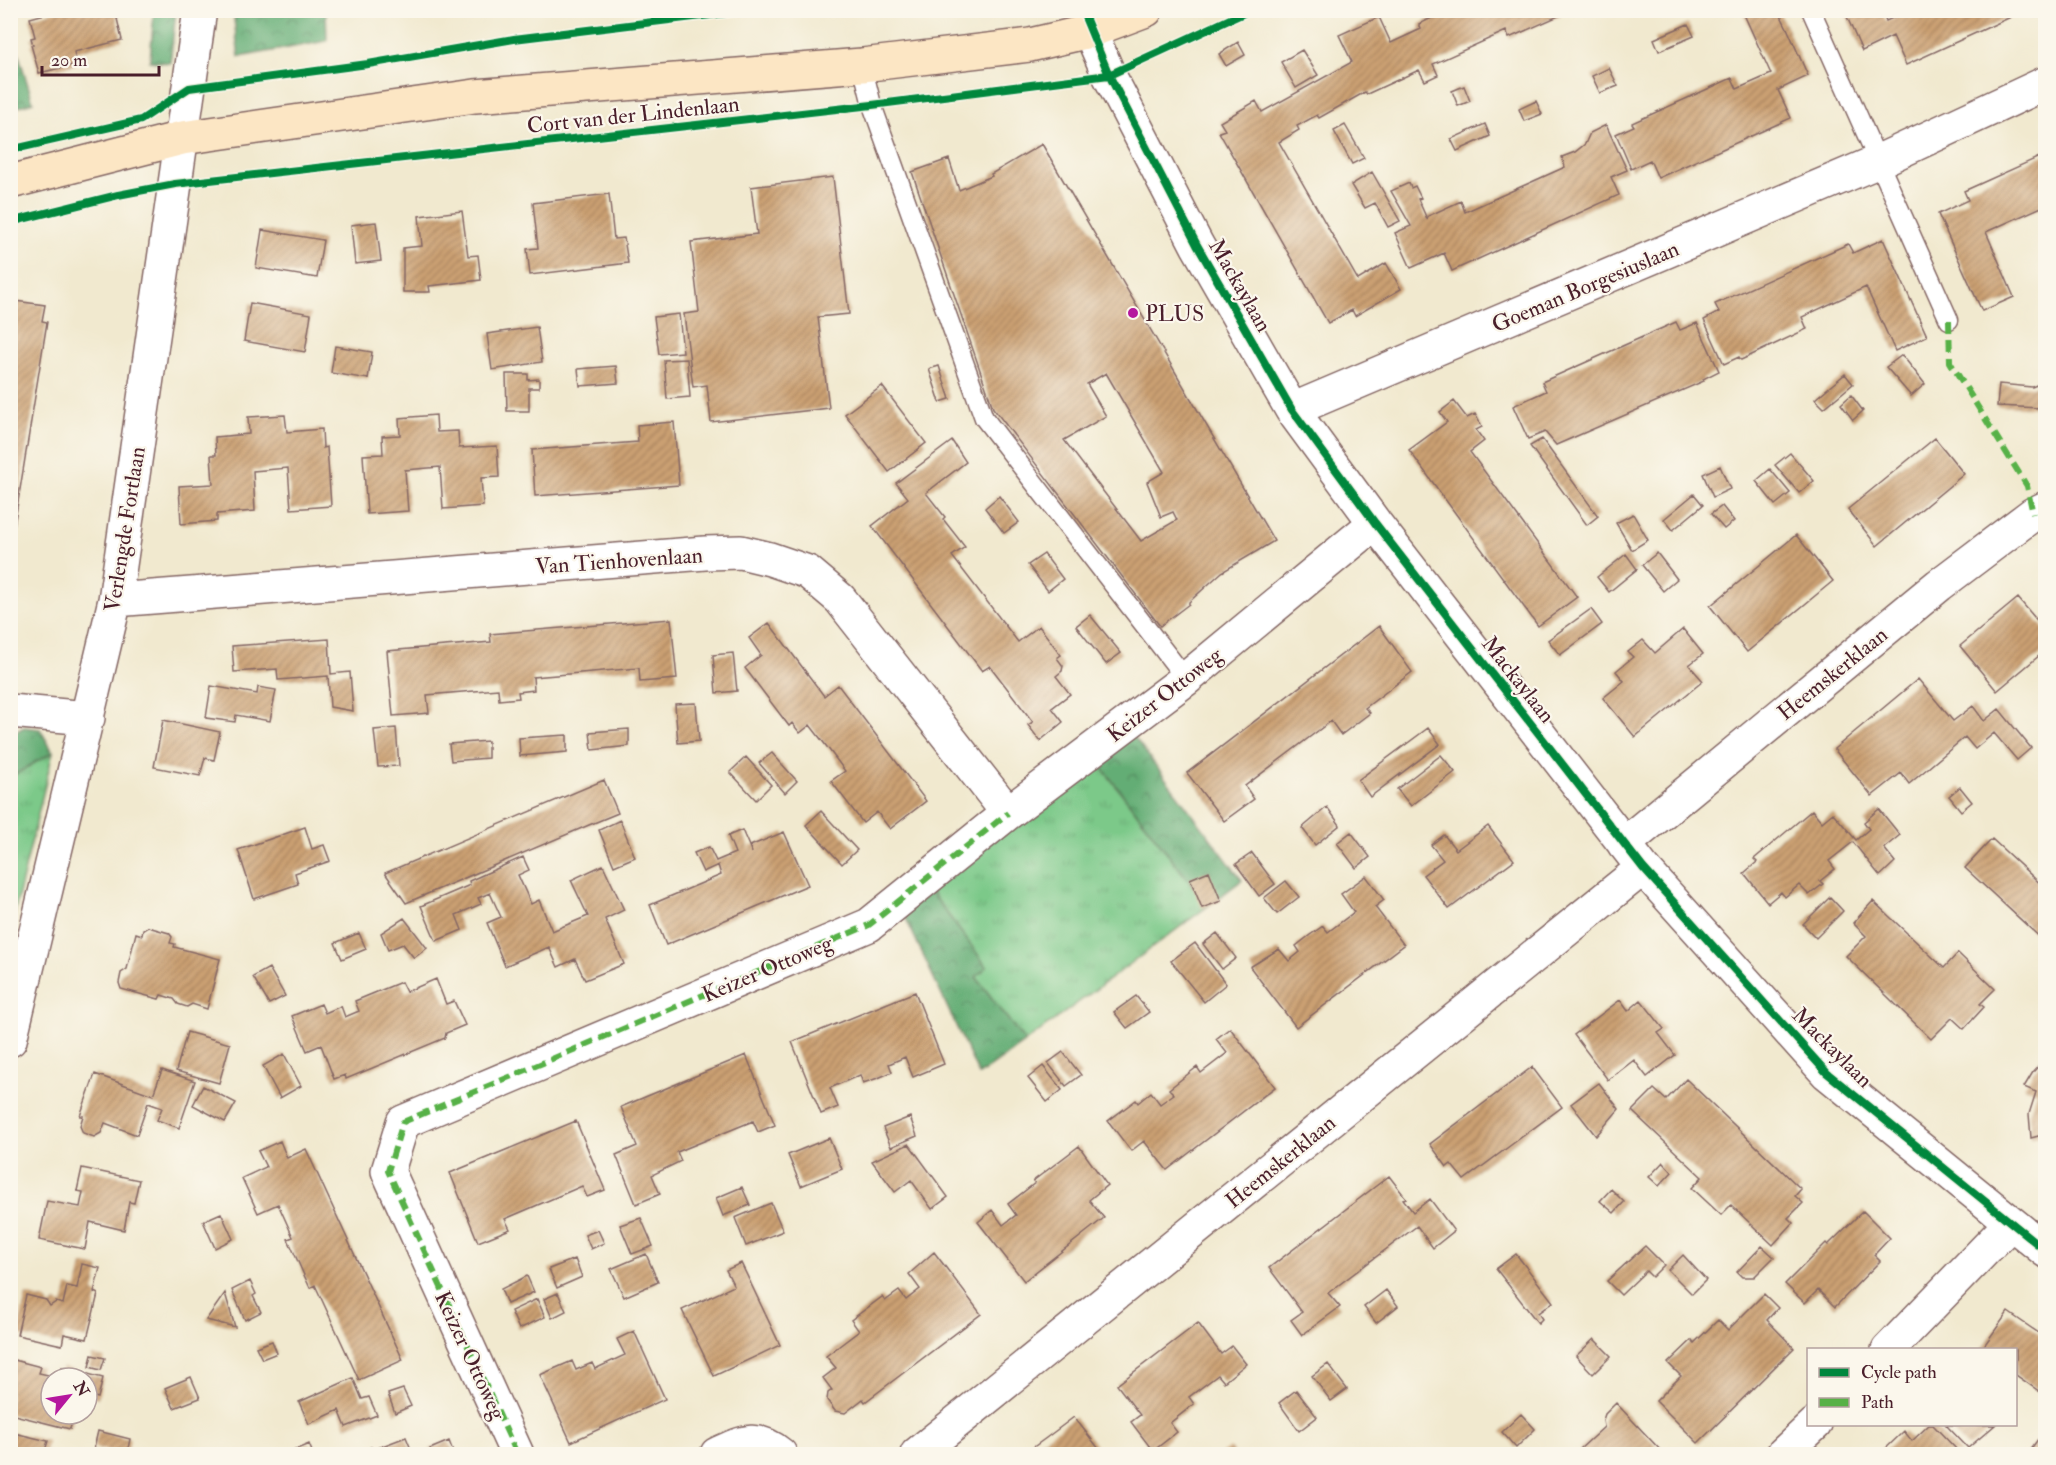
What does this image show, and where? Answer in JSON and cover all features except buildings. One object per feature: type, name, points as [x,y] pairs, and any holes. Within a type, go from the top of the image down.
[{"type":"main road","name":"Cort van der Lindenlaan","points":[[10,182],[182,138],[475,96],[862,65],[1030,45],[1090,31],[1146,10]]},
{"type":"street","name":"Verlengde Fortlaan","points":[[10,1040],[115,600],[200,10]]},
{"type":"street","name":"Mackaylaan","points":[[1090,31],[1109,75],[1197,245],[1292,410],[1375,523],[1634,856],[1827,1073],[2046,1251]]},
{"type":"street","name":"Goeman Borgesiuslaan","points":[[1292,410],[1879,161],[2046,83]]},
{"type":"street","name":"Heemskerklaan","points":[[917,1455],[1634,856],[1939,585],[2041,518]]},
{"type":"street","name":"Keizer Ottoweg","points":[[517,1455],[387,1171],[403,1122],[869,925],[1008,813],[1186,679],[1375,523]]},
{"type":"street","name":"Van Tienhovenlaan","points":[[115,600],[741,552],[808,572],[840,599],[1008,813]]},
{"type":"street","points":[[10,711],[88,718]]},
{"type":"street","points":[[1890,1348],[2010,1224]]},
{"type":"street","points":[[1783,1455],[1814,1426]]},
{"type":"street","points":[[717,1455],[745,1442],[769,1446],[780,1455]]},
{"type":"lane","points":[[1811,10],[1949,320]]},
{"type":"lane","points":[[862,65],[872,105],[984,418],[1186,679]]},
{"type":"green space","points":[[154,11],[176,11],[170,63],[150,61]]},
{"type":"green space","points":[[235,11],[326,11],[327,41],[239,57]]},
{"type":"green space","points":[[11,29],[33,102],[10,109]]},
{"type":"green space","points":[[24,727],[40,729],[53,752],[11,777],[10,735]]},
{"type":"green space","points":[[1132,734],[1242,880],[1208,906],[1097,761]]},
{"type":"green space","points":[[53,752],[11,927],[11,777]]},
{"type":"green space","points":[[1097,761],[1208,906],[1025,1042],[976,977],[987,967],[928,888]]},
{"type":"green space","points":[[928,888],[987,967],[976,977],[1025,1042],[979,1075],[901,908]]},
{"type":"marked path","points":[[1949,320],[1950,362],[2027,486],[2033,514]]},
{"type":"marked path","points":[[517,1454],[388,1171],[403,1122],[869,925],[1008,813]]},
{"type":"cycle path","points":[[10,150],[141,120],[189,88],[368,64],[514,39],[751,10]]},
{"type":"cycle path","points":[[1082,10],[1109,75],[1197,245],[1292,410],[1375,523],[1643,868],[1827,1073],[2046,1251]]},
{"type":"cycle path","points":[[10,222],[118,195],[175,184],[872,105],[1109,75],[1250,10]]},
{"type":"place","name":"PLUS","points":[[1133,313]]}]
